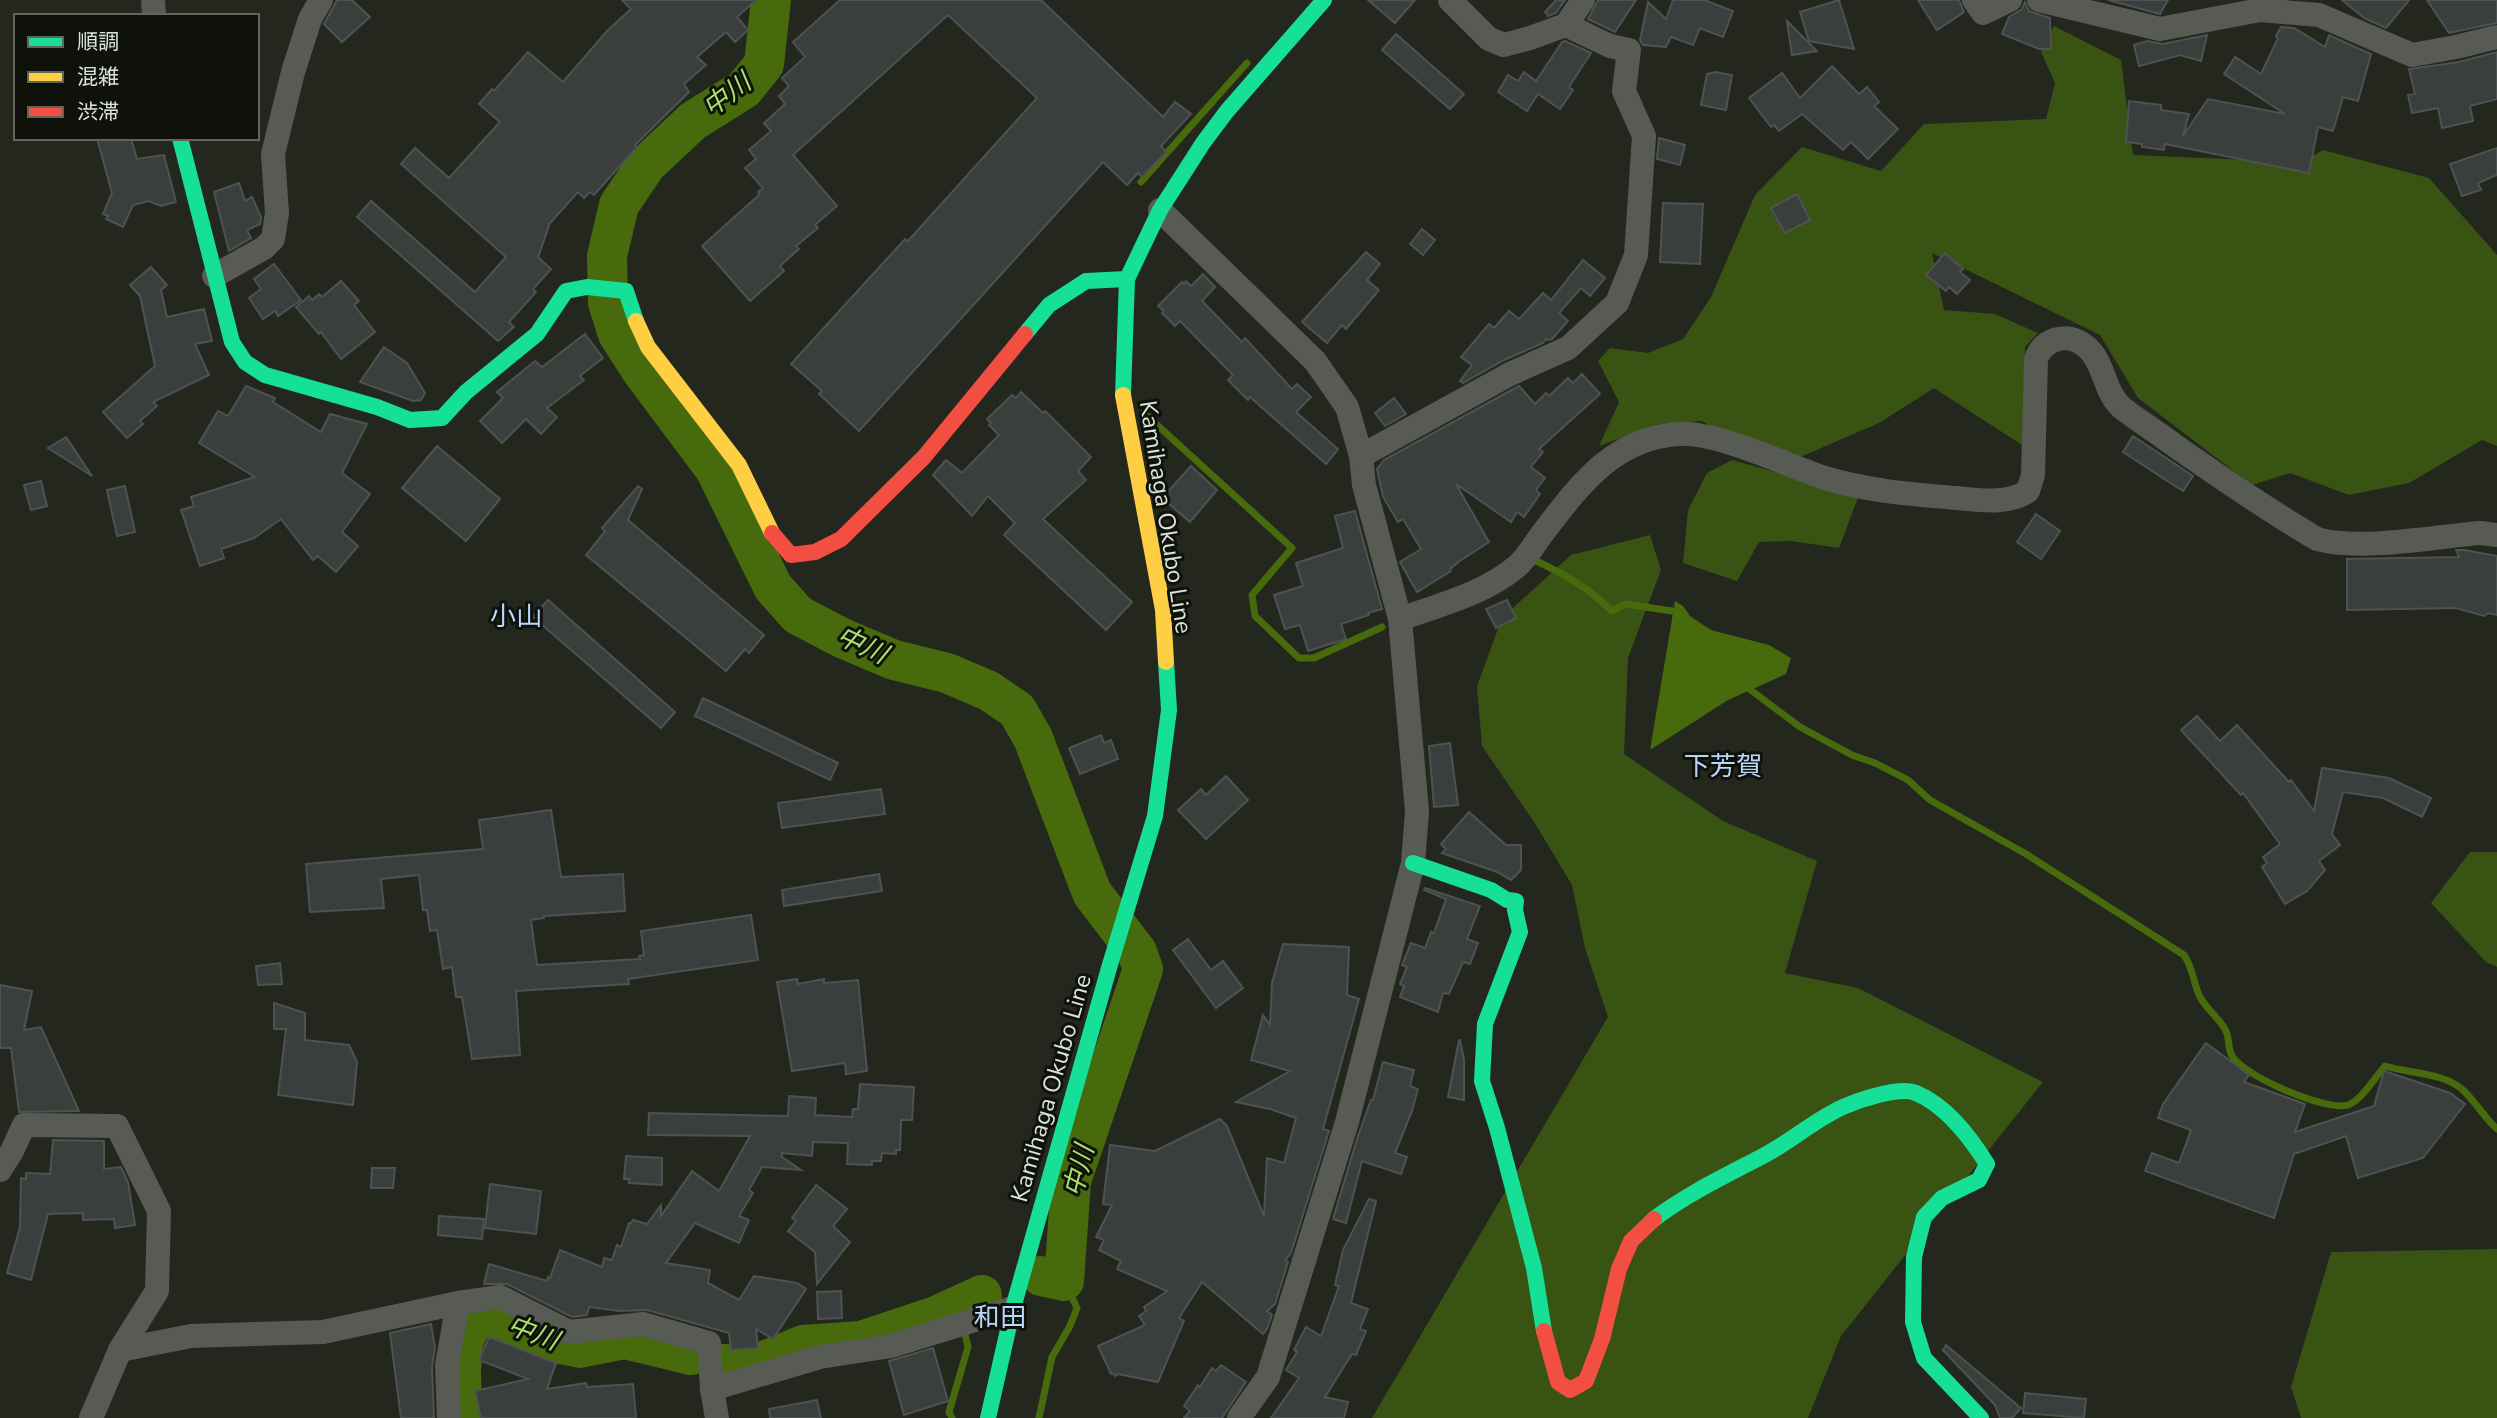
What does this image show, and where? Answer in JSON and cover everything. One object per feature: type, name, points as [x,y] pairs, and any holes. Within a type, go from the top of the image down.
[{"type":"street","points":[[214,276],[264,248],[273,239],[277,213],[274,147],[293,72],[310,19],[321,0]]},
{"type":"street","name":"Kamihaga Okubo Line","points":[[988,1418],[1013,1308],[1155,816],[1169,710],[1163,610],[1122,387],[1127,279],[1160,211],[1203,143],[1227,111],[1324,0]]},
{"type":"street","points":[[1450,0],[1489,39],[1504,45],[1566,25],[1583,0]]},
{"type":"street","points":[[1974,0],[1983,13],[2010,0]]},
{"type":"street","points":[[2039,0],[2160,29],[2260,10],[2319,15],[2412,55],[2497,37]]},
{"type":"street","points":[[1361,456],[1510,374],[1568,348],[1617,303],[1636,255],[1644,136],[1624,92],[1629,50],[1610,46],[1566,25]]},
{"type":"street","points":[[180,140],[232,342],[237,356],[250,367],[265,375],[377,407],[410,420],[442,418],[466,392],[537,334],[566,291],[600,287],[626,291],[632,313],[648,347],[739,465],[772,533],[791,555],[814,552],[841,539],[924,457],[1049,305],[1086,281],[1127,279]]},
{"type":"street","points":[[1160,211],[1315,361],[1347,407],[1361,456],[1364,485],[1400,619],[1417,811],[1413,863],[1347,1122],[1268,1377],[1239,1418]]},
{"type":"street","points":[[1400,619],[1500,580],[1518,565],[1583,481],[1602,464],[1623,449],[1678,433],[1706,436],[1827,478],[1880,491],[1972,499],[2018,498],[2028,491],[2033,475],[2036,359],[2039,350],[2056,338],[2071,339],[2095,355],[2119,405],[2207,468],[2317,539],[2336,544],[2361,544],[2480,533],[2497,535]]},
{"type":"street","points":[[1413,863],[1491,890],[1507,900],[1516,901],[1515,910],[1520,932],[1485,1024],[1482,1081],[1534,1268],[1544,1332],[1558,1381],[1570,1390],[1586,1381],[1602,1339],[1619,1269],[1631,1241],[1656,1217],[1728,1172],[1762,1157],[1843,1107],[1886,1093],[1914,1093],[1944,1111],[1973,1142],[1987,1164],[1979,1180],[1942,1198],[1924,1217],[1914,1258],[1913,1322],[1924,1358],[1981,1418]]},
{"type":"street","points":[[0,1170],[24,1125],[117,1126],[159,1211],[157,1291],[120,1350],[91,1418]]},
{"type":"street","points":[[120,1350],[191,1336],[323,1332],[458,1303],[500,1297],[569,1332],[643,1324],[709,1343],[717,1418]]},
{"type":"street","points":[[449,1418],[447,1365],[458,1303]]},
{"type":"street","points":[[712,1389],[820,1357],[891,1346],[1013,1308]]},
{"type":"shaded area","points":[[2054,26],[2121,60],[2133,155],[2302,162],[2323,150],[2429,178],[2497,255],[2497,446],[2482,440],[2409,483],[2349,495],[2290,473],[2252,485],[2138,398],[2100,335],[1932,253],[1944,310],[1995,314],[2038,333],[2025,347],[2022,445],[1934,388],[1879,423],[1798,458],[1721,433],[1702,421],[1659,424],[1599,446],[1619,402],[1598,361],[1610,348],[1648,353],[1683,339],[1711,297],[1755,195],[1802,147],[1881,171],[1924,124],[2046,119],[2055,83],[2041,52]]},
{"type":"shaded area","points":[[1732,460],[1859,495],[1839,548],[1791,541],[1759,542],[1737,581],[1683,563],[1688,510],[1707,473]]},
{"type":"shaded area","points":[[1650,535],[1661,570],[1628,658],[1624,754],[1723,821],[1817,861],[1785,973],[1858,988],[2043,1082],[1841,1336],[1808,1418],[1372,1418],[1608,1017],[1585,948],[1572,885],[1536,825],[1482,746],[1477,686],[1502,618],[1571,555]]},
{"type":"shaded area","points":[[1675,601],[1683,606],[1690,616],[1711,630],[1769,645],[1791,658],[1786,674],[1728,700],[1650,750]]},
{"type":"shaded area","points":[[2470,852],[2497,852],[2497,967],[2486,962],[2431,903]]},
{"type":"shaded area","points":[[2497,1249],[2497,1418],[2301,1418],[2291,1387],[2331,1252]]},
{"type":"building","points":[[337,0],[352,0],[370,17],[342,42],[324,24]]},
{"type":"building","points":[[622,0],[756,0],[737,17],[748,30],[735,42],[726,32],[697,57],[706,65],[684,84],[689,92],[635,145],[637,147],[594,195],[590,192],[584,198],[578,192],[550,223],[538,257],[551,269],[533,289],[536,292],[509,322],[514,327],[498,341],[357,217],[371,201],[475,292],[506,257],[401,164],[415,148],[449,178],[500,122],[479,104],[492,89],[494,91],[528,52],[563,82],[607,31],[631,9]]},
{"type":"building","points":[[840,0],[1041,0],[1163,117],[1175,102],[1191,114],[1161,146],[1166,152],[1142,177],[1138,173],[1127,185],[1103,162],[859,431],[819,394],[822,391],[791,364],[905,239],[908,241],[1037,98],[948,15],[793,155],[837,206],[815,225],[818,228],[796,246],[799,249],[780,266],[784,271],[750,301],[702,246],[760,194],[758,192],[763,188],[745,168],[756,159],[749,150],[771,131],[764,123],[785,104],[779,96],[789,86],[782,78],[805,57],[793,42]]},
{"type":"building","points":[[1368,0],[1415,0],[1395,23]]},
{"type":"building","points":[[1556,0],[1565,0],[1556,13],[1548,16],[1545,12]]},
{"type":"building","points":[[1598,0],[1636,0],[1615,32],[1588,19]]},
{"type":"building","points":[[1673,0],[1704,0],[1733,11],[1723,37],[1700,28],[1693,45],[1671,37],[1666,47],[1643,45],[1640,40],[1648,2],[1666,19]]},
{"type":"building","points":[[1839,0],[1854,49],[1809,41],[1800,12]]},
{"type":"building","points":[[1918,0],[1959,0],[1964,12],[1937,30]]},
{"type":"building","points":[[2108,0],[2168,0],[2160,14]]},
{"type":"building","points":[[2342,0],[2409,0],[2386,28],[2364,18]]},
{"type":"building","points":[[2427,0],[2497,0],[2497,23],[2449,33]]},
{"type":"building","points":[[2025,2],[2029,11],[2050,18],[2051,49],[2039,49],[2002,34],[2009,17],[2022,9]]},
{"type":"building","points":[[1787,21],[1817,51],[1792,55]]},
{"type":"building","points":[[2281,27],[2294,28],[2325,47],[2329,35],[2371,54],[2358,101],[2343,97],[2333,131],[2318,127],[2309,173],[2165,144],[2164,150],[2126,142],[2129,101],[2161,105],[2161,110],[2189,114],[2183,136],[2208,99],[2285,114],[2224,74],[2235,57],[2261,74]]},
{"type":"building","points":[[1396,34],[1464,94],[1450,109],[1382,50]]},
{"type":"building","points":[[2207,35],[2201,61],[2180,55],[2139,66],[2134,45],[2147,41],[2163,44]]},
{"type":"building","points":[[1565,41],[1591,53],[1569,87],[1573,90],[1560,109],[1538,94],[1527,111],[1498,92],[1508,75],[1518,81],[1524,72],[1536,81]]},
{"type":"building","points":[[2497,52],[2497,99],[2470,106],[2473,121],[2442,128],[2438,108],[2412,113],[2408,95],[2415,94],[2409,69],[2459,62]]},
{"type":"building","points":[[1832,66],[1859,94],[1867,87],[1879,102],[1874,106],[1898,129],[1868,159],[1851,142],[1843,150],[1802,114],[1779,131],[1774,125],[1771,127],[1749,98],[1782,73],[1800,98]]},
{"type":"building","points":[[1715,72],[1732,75],[1726,110],[1701,105],[1707,74]]},
{"type":"building","points":[[1659,138],[1685,145],[1680,165],[1657,159]]},
{"type":"building","points":[[98,140],[132,140],[137,159],[164,155],[176,202],[161,206],[149,201],[133,205],[123,227],[106,219],[108,216],[103,214],[112,193]]},
{"type":"building","points":[[2497,148],[2497,175],[2478,183],[2481,190],[2462,196],[2450,164]]},
{"type":"building","points":[[239,183],[245,201],[252,197],[261,217],[260,224],[247,230],[251,238],[229,251],[214,192]]},
{"type":"building","points":[[1797,194],[1810,220],[1785,233],[1771,208]]},
{"type":"building","points":[[1663,203],[1703,204],[1700,264],[1660,262]]},
{"type":"building","points":[[1422,229],[1435,240],[1423,255],[1410,244]]},
{"type":"building","points":[[1366,252],[1380,264],[1367,280],[1379,290],[1346,329],[1342,325],[1327,343],[1302,322]]},
{"type":"building","points":[[1945,253],[1963,269],[1960,272],[1970,280],[1957,294],[1949,287],[1946,291],[1926,275]]},
{"type":"building","points":[[1583,260],[1605,278],[1590,296],[1581,288],[1559,313],[1568,321],[1552,339],[1546,339],[1543,343],[1504,360],[1463,383],[1460,381],[1472,365],[1461,357],[1489,324],[1494,328],[1509,311],[1519,319],[1543,293],[1551,300]]},
{"type":"building","points":[[274,264],[301,300],[278,316],[275,311],[263,319],[249,298],[261,289],[254,279]]},
{"type":"building","points":[[151,267],[167,285],[161,290],[167,317],[204,309],[212,341],[195,344],[209,375],[153,402],[157,406],[140,421],[143,424],[127,438],[103,412],[155,366],[140,296],[130,285]]},
{"type":"building","points":[[1203,274],[1215,287],[1202,301],[1242,342],[1245,338],[1292,389],[1297,384],[1311,397],[1296,412],[1338,449],[1326,464],[1250,397],[1248,400],[1228,380],[1233,375],[1180,321],[1175,326],[1162,313],[1164,311],[1158,306],[1182,282],[1184,284],[1186,281],[1191,286]]},
{"type":"building","points":[[341,281],[359,301],[354,305],[375,332],[341,359],[321,332],[319,334],[296,307],[309,296],[312,300],[319,294],[322,297]]},
{"type":"building","points":[[585,334],[603,358],[580,376],[584,380],[547,408],[557,417],[541,434],[526,419],[502,443],[480,421],[503,398],[497,392],[535,361],[542,367]]},
{"type":"building","points":[[384,347],[407,363],[425,393],[421,400],[413,401],[360,382]]},
{"type":"building","points":[[1582,374],[1600,394],[1539,449],[1543,452],[1531,467],[1545,478],[1536,490],[1540,494],[1524,517],[1517,512],[1511,522],[1456,484],[1489,542],[1461,560],[1451,571],[1417,592],[1400,562],[1421,549],[1403,519],[1398,522],[1383,497],[1377,469],[1384,460],[1519,386],[1535,404],[1546,393],[1549,396],[1568,378],[1573,383]]},
{"type":"building","points":[[246,386],[275,398],[273,402],[321,432],[330,414],[367,424],[342,473],[370,494],[342,532],[358,546],[336,572],[318,556],[313,560],[281,519],[254,538],[221,549],[224,558],[200,566],[181,510],[194,506],[191,497],[255,477],[199,443],[218,411],[228,416]]},
{"type":"building","points":[[1021,392],[1043,413],[1045,411],[1091,457],[1078,471],[1086,480],[1043,519],[1132,602],[1106,630],[1004,535],[1015,523],[988,496],[972,516],[933,475],[946,460],[962,473],[999,435],[987,419],[1012,395],[1016,398]]},
{"type":"building","points":[[1394,398],[1406,414],[1385,426],[1375,413]]},
{"type":"building","points":[[2133,436],[2193,476],[2183,491],[2123,452]]},
{"type":"building","points":[[66,437],[92,476],[48,448]]},
{"type":"building","points":[[437,446],[500,499],[466,541],[402,488]]},
{"type":"building","points":[[1191,466],[1217,490],[1190,522],[1162,498]]},
{"type":"building","points":[[41,481],[47,506],[31,510],[24,485]]},
{"type":"building","points":[[125,486],[135,532],[117,536],[107,490]]},
{"type":"building","points":[[638,486],[642,489],[628,520],[764,635],[749,653],[745,649],[726,671],[586,555],[605,531],[602,528]]},
{"type":"building","points":[[1355,511],[1382,609],[1341,624],[1346,639],[1308,651],[1300,625],[1285,629],[1274,595],[1303,586],[1296,563],[1343,548],[1335,516]]},
{"type":"building","points":[[2036,514],[2060,531],[2041,559],[2017,542]]},
{"type":"building","points":[[2456,550],[2497,556],[2497,615],[2488,613],[2484,616],[2456,608],[2347,610],[2347,559],[2459,557]]},
{"type":"building","points":[[548,600],[675,712],[661,728],[533,617]]},
{"type":"building","points":[[1507,600],[1516,618],[1496,628],[1486,609]]},
{"type":"building","points":[[703,698],[838,763],[830,780],[695,716]]},
{"type":"building","points":[[2197,716],[2220,741],[2237,725],[2289,782],[2291,780],[2314,811],[2322,768],[2389,778],[2431,798],[2422,817],[2383,798],[2343,792],[2332,834],[2340,845],[2319,861],[2325,870],[2307,891],[2285,904],[2262,867],[2267,863],[2263,857],[2280,844],[2243,793],[2241,795],[2181,730]]},
{"type":"building","points":[[1101,735],[1104,743],[1111,740],[1118,759],[1080,774],[1069,748]]},
{"type":"building","points":[[1450,743],[1458,805],[1434,807],[1429,746]]},
{"type":"building","points":[[1226,776],[1248,800],[1206,839],[1178,810],[1201,789],[1206,795]]},
{"type":"building","points":[[881,789],[885,814],[782,828],[778,803]]},
{"type":"building","points":[[551,810],[561,877],[623,874],[625,911],[544,916],[531,920],[537,965],[640,959],[639,956],[644,955],[641,931],[751,915],[758,960],[628,979],[629,984],[516,991],[520,1055],[472,1059],[462,997],[456,997],[452,967],[443,969],[437,930],[430,931],[427,910],[423,910],[419,875],[381,879],[384,908],[310,912],[306,864],[483,849],[479,820]]},
{"type":"building","points":[[1469,812],[1506,845],[1521,845],[1521,870],[1511,880],[1497,872],[1442,853],[1446,849],[1441,844]]},
{"type":"building","points":[[879,874],[882,891],[784,906],[782,890]]},
{"type":"building","points":[[1425,888],[1480,906],[1467,939],[1478,943],[1470,964],[1463,962],[1449,994],[1443,993],[1438,1012],[1400,997],[1404,986],[1400,984],[1407,967],[1402,965],[1411,943],[1425,948],[1431,932],[1434,933],[1446,899],[1424,890]]},
{"type":"building","points":[[1188,939],[1211,970],[1223,961],[1243,988],[1216,1008],[1173,950]]},
{"type":"building","points":[[1283,944],[1349,947],[1347,995],[1359,999],[1323,1129],[1329,1131],[1291,1253],[1285,1260],[1288,1262],[1275,1304],[1267,1311],[1272,1315],[1267,1329],[1263,1334],[1202,1282],[1179,1318],[1184,1321],[1158,1382],[1118,1374],[1115,1376],[1111,1374],[1098,1346],[1145,1325],[1139,1316],[1146,1311],[1144,1307],[1167,1291],[1117,1269],[1121,1261],[1099,1250],[1104,1240],[1096,1237],[1112,1205],[1103,1204],[1110,1145],[1155,1151],[1220,1119],[1227,1126],[1264,1216],[1267,1158],[1284,1163],[1296,1118],[1236,1102],[1290,1071],[1251,1060],[1263,1015],[1270,1025],[1272,983]]},
{"type":"building","points":[[280,963],[282,984],[258,985],[256,966]]},
{"type":"building","points":[[797,979],[798,984],[824,979],[824,983],[858,980],[867,1071],[846,1074],[845,1063],[792,1071],[777,982]]},
{"type":"building","points":[[0,985],[32,991],[24,1030],[41,1027],[79,1111],[19,1112],[11,1048],[0,1048]]},
{"type":"building","points":[[274,1003],[305,1013],[305,1040],[349,1045],[357,1062],[353,1105],[278,1095],[286,1029],[274,1029]]},
{"type":"building","points":[[1459,1040],[1464,1059],[1464,1100],[1448,1097]]},
{"type":"building","points":[[2206,1043],[2249,1075],[2244,1082],[2305,1104],[2295,1132],[2374,1106],[2384,1071],[2450,1093],[2465,1104],[2423,1158],[2358,1178],[2346,1136],[2294,1154],[2274,1218],[2145,1171],[2152,1153],[2179,1163],[2191,1130],[2158,1118],[2163,1104]]},
{"type":"building","points":[[1383,1062],[1414,1070],[1410,1086],[1418,1089],[1395,1153],[1407,1157],[1401,1174],[1362,1161],[1346,1223],[1333,1219]]},
{"type":"building","points":[[860,1084],[914,1087],[912,1120],[901,1120],[900,1150],[896,1150],[896,1154],[882,1153],[881,1161],[872,1161],[872,1165],[847,1164],[848,1143],[813,1142],[812,1156],[782,1153],[782,1157],[801,1170],[762,1167],[749,1190],[753,1193],[739,1216],[749,1220],[739,1243],[695,1223],[666,1263],[710,1270],[708,1283],[739,1300],[754,1276],[797,1283],[806,1289],[773,1339],[756,1329],[758,1348],[731,1350],[729,1333],[647,1310],[620,1311],[589,1307],[587,1315],[572,1317],[507,1284],[484,1284],[489,1264],[547,1281],[560,1250],[602,1267],[604,1258],[612,1260],[617,1245],[621,1247],[629,1223],[633,1220],[647,1224],[661,1205],[661,1216],[692,1171],[719,1191],[750,1136],[648,1135],[649,1113],[788,1116],[789,1096],[816,1098],[815,1115],[852,1117],[853,1109],[858,1109]]},
{"type":"building","points":[[53,1140],[104,1141],[104,1169],[121,1167],[128,1182],[135,1225],[115,1228],[114,1219],[83,1220],[83,1213],[48,1214],[31,1280],[7,1273],[20,1227],[21,1178],[26,1179],[26,1173],[50,1174]]},
{"type":"building","points":[[626,1156],[662,1158],[662,1185],[629,1183],[629,1179],[624,1179]]},
{"type":"building","points":[[372,1168],[395,1168],[393,1188],[371,1188]]},
{"type":"building","points":[[490,1184],[541,1191],[536,1234],[485,1228]]},
{"type":"building","points":[[816,1185],[847,1209],[833,1226],[850,1242],[817,1284],[815,1252],[788,1231],[796,1221],[792,1218]]},
{"type":"building","points":[[1369,1199],[1376,1201],[1351,1303],[1368,1309],[1360,1329],[1366,1331],[1356,1355],[1352,1354],[1325,1397],[1348,1402],[1344,1418],[1271,1418],[1299,1378],[1286,1370],[1297,1352],[1294,1350],[1306,1327],[1321,1336],[1339,1286],[1335,1285],[1343,1250]]},
{"type":"building","points":[[439,1216],[484,1219],[482,1239],[438,1235]]},
{"type":"building","points":[[841,1291],[842,1318],[818,1319],[817,1292]]},
{"type":"building","points":[[431,1324],[435,1348],[432,1366],[434,1418],[401,1418],[390,1333]]},
{"type":"building","points":[[489,1337],[556,1363],[547,1389],[586,1383],[587,1387],[633,1384],[636,1418],[481,1418],[475,1391],[528,1379],[479,1360]]},
{"type":"building","points":[[1946,1345],[2021,1408],[2012,1418],[2000,1418],[1995,1405],[1943,1350]]},
{"type":"building","points":[[933,1348],[948,1401],[904,1415],[889,1361]]},
{"type":"building","points":[[1221,1365],[1246,1382],[1222,1418],[1184,1418],[1190,1411],[1184,1406],[1198,1385],[1200,1387],[1212,1368],[1216,1371]]},
{"type":"building","points":[[2025,1393],[2086,1399],[2084,1418],[2023,1413]]},
{"type":"building","points":[[817,1400],[821,1418],[770,1418],[769,1409]]},
{"type":"waterway","name":"中川","points":[[771,0],[764,64],[744,89],[693,121],[646,165],[619,205],[607,256],[608,303],[618,334],[641,370],[715,469],[773,587],[798,615],[842,638],[894,660],[947,673],[989,691],[1017,710],[1033,738],[1092,893],[1137,952],[1143,969],[1071,1181],[1064,1281],[1041,1276]]},
{"type":"waterway","points":[[1141,182],[1247,63]]},
{"type":"waterway","points":[[1144,413],[1292,548],[1252,595],[1255,616],[1299,658],[1314,658],[1382,627]]},
{"type":"waterway","points":[[1532,559],[1574,581],[1612,611],[1626,604],[1678,612]]},
{"type":"waterway","points":[[1744,685],[1800,727],[1852,755],[1908,780],[1930,800],[2026,854],[2184,955],[2202,1000],[2227,1032],[2232,1056],[2251,1073],[2304,1098],[2337,1106],[2348,1105],[2359,1098],[2385,1066],[2427,1074],[2447,1080],[2464,1091],[2497,1129]]},
{"type":"waterway","points":[[1039,1418],[1052,1357],[1077,1308],[1064,1281]]},
{"type":"waterway","name":"中川","points":[[723,1364],[752,1366],[803,1345],[861,1341],[936,1316],[982,1295]]},
{"type":"waterway","points":[[959,1306],[961,1314]]},
{"type":"waterway","name":"中川","points":[[462,1418],[463,1342],[472,1322],[490,1316],[509,1322],[535,1339],[580,1348],[625,1339],[691,1355]]},
{"type":"waterway","points":[[952,1418],[949,1412],[968,1347],[964,1330]]},
{"type":"traffic: fast","points":[[1123,395],[1127,279],[1160,210],[1227,111],[1324,0]]},
{"type":"traffic: fast","points":[[181,140],[232,342],[245,362],[265,375],[377,407],[410,420],[442,418],[466,392],[537,334],[566,291],[587,287],[626,291],[636,321]]},
{"type":"traffic: fast","points":[[1025,334],[1049,305],[1086,281],[1127,279]]},
{"type":"traffic: fast","points":[[988,1418],[1013,1308],[1155,816],[1169,710],[1166,662]]},
{"type":"traffic: fast","points":[[1413,863],[1491,890],[1507,900],[1516,901],[1515,910],[1520,932],[1485,1024],[1482,1081],[1534,1268],[1544,1331]]},
{"type":"traffic: fast","points":[[1654,1219],[1693,1193],[1771,1151],[1843,1107],[1900,1091],[1916,1093],[1927,1099],[1957,1123],[1987,1164],[1979,1180],[1942,1198],[1924,1217],[1914,1257],[1913,1322],[1924,1358],[1981,1418]]},
{"type":"traffic: slow","points":[[636,321],[648,347],[739,465],[772,533]]},
{"type":"traffic: slow","points":[[1123,395],[1163,610],[1166,662]]},
{"type":"traffic: jam","points":[[772,533],[791,555],[815,552],[841,539],[924,457],[1025,334]]},
{"type":"traffic: jam","points":[[1544,1331],[1558,1382],[1570,1390],[1586,1381],[1602,1339],[1619,1269],[1631,1241],[1654,1219]]},
{"type":"district","name":"小山","points":[[516,616]]},
{"type":"district","name":"下芳賀","points":[[1723,766]]},
{"type":"district","name":"和田","points":[[1000,1317]]}]
